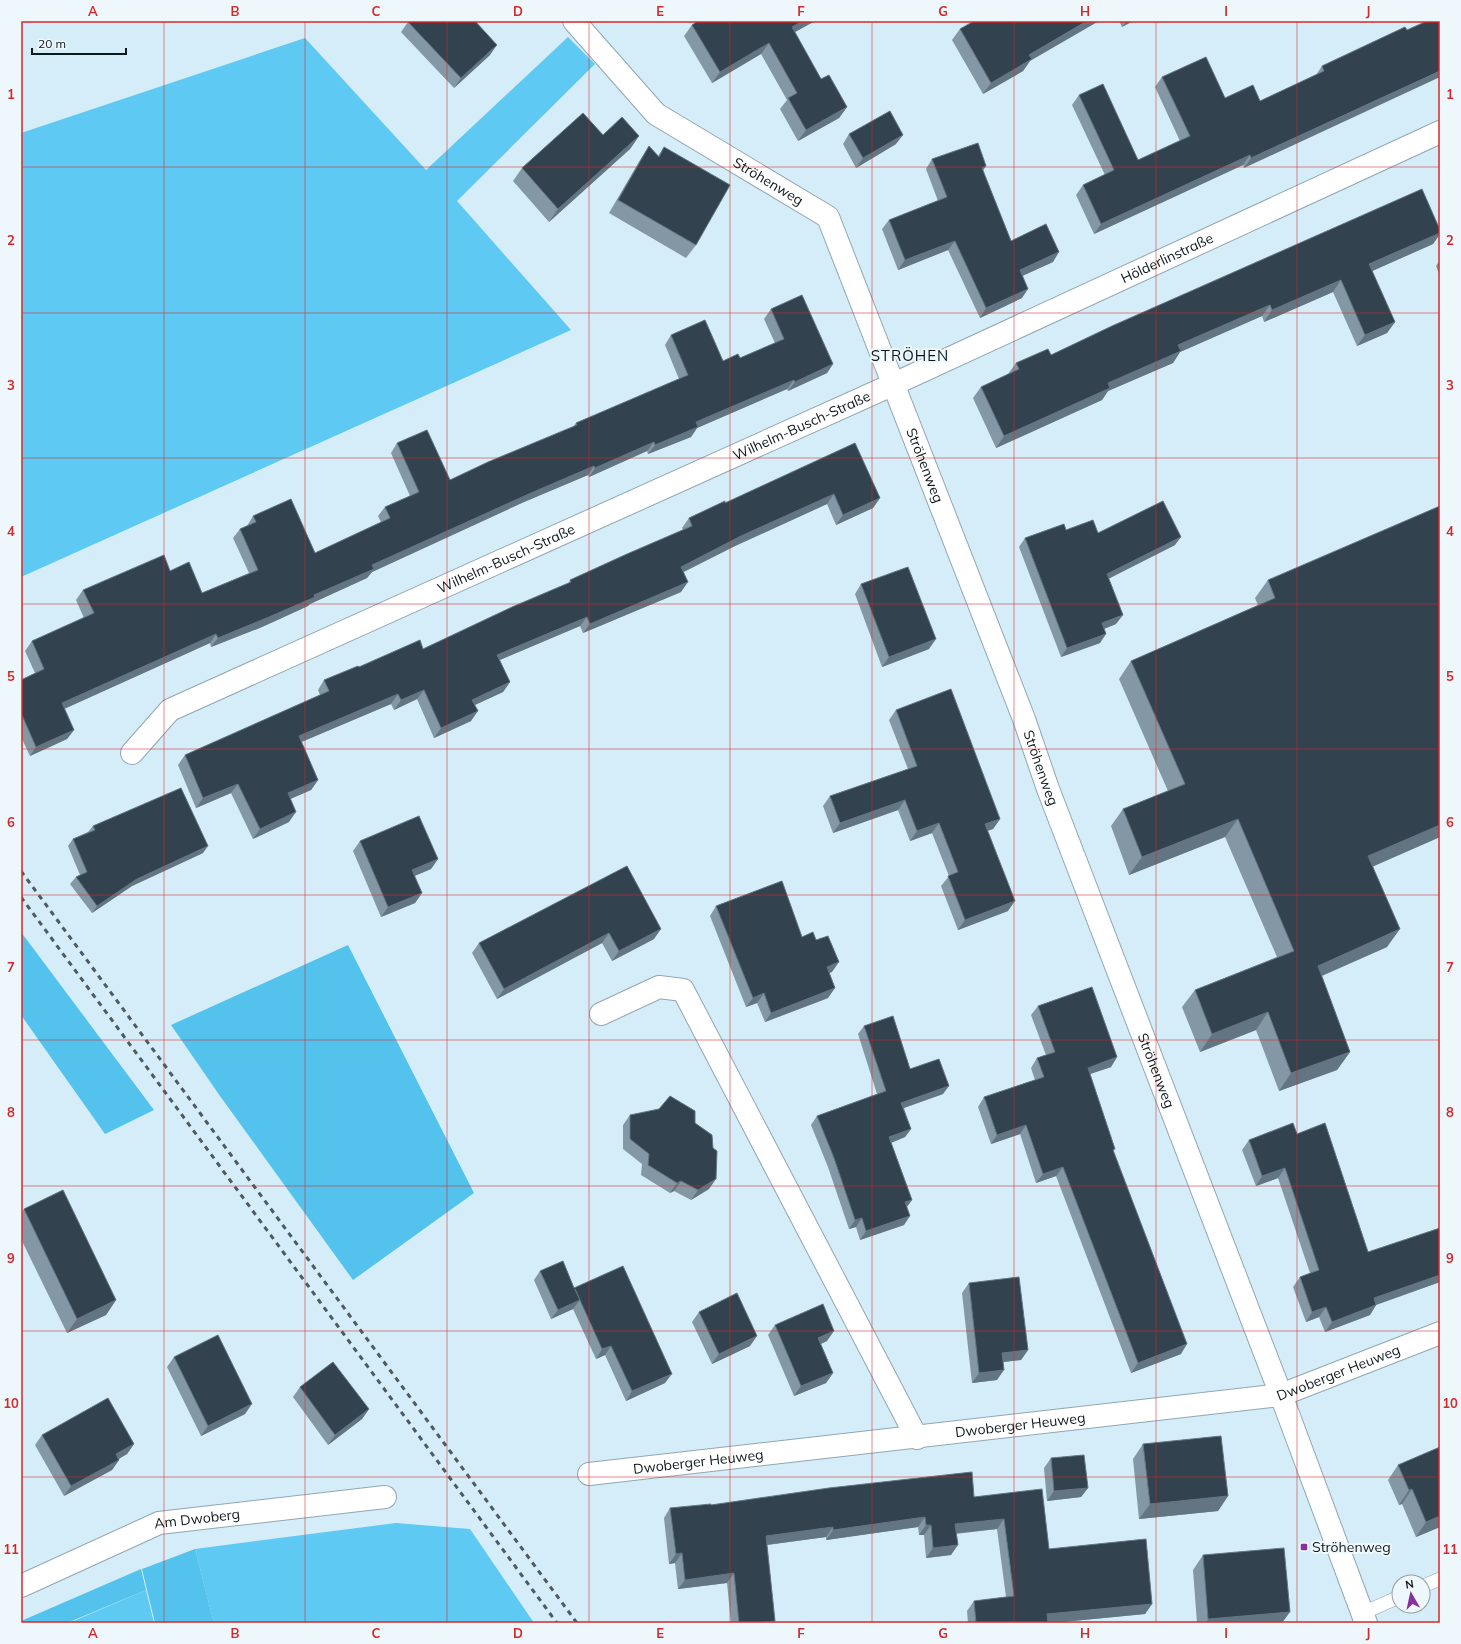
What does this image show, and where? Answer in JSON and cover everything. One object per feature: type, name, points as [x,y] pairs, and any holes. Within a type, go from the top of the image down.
[{"type":"street","name":"Ströhenweg","points":[[583,23],[656,114],[828,217],[1024,719],[1048,789],[1281,1395],[1364,1618]]},
{"type":"street","name":"Hölderlinstraße","points":[[894,384],[1440,132]]},
{"type":"street","name":"Wilhelm-Busch-Straße","points":[[132,753],[170,710],[894,384]]},
{"type":"street","points":[[601,1014],[658,987],[683,990],[916,1438]]},
{"type":"street","name":"Dwoberger Heuweg","points":[[589,1474],[916,1438],[1281,1395],[1440,1333]]},
{"type":"street","name":"Am Dwoberg","points":[[21,1586],[159,1523],[386,1497]]},
{"type":"lane","points":[[1364,1618],[1391,1602]]},
{"type":"shaded area","points":[[568,37],[595,64],[457,201],[571,330],[21,577],[21,133],[305,38],[426,170]]},
{"type":"shaded area","points":[[21,932],[154,1110],[105,1134],[21,1015]]},
{"type":"shaded area","points":[[348,945],[474,1193],[353,1280],[220,1096],[171,1025]]},
{"type":"shaded area","points":[[396,1523],[470,1529],[534,1623],[214,1623],[195,1549]]},
{"type":"shaded area","points":[[195,1549],[214,1623],[155,1623],[142,1569]]},
{"type":"shaded area","points":[[141,1569],[146,1590],[67,1623],[21,1623],[21,1621]]},
{"type":"shaded area","points":[[146,1590],[154,1623],[69,1623]]},
{"type":"building","points":[[475,21],[497,45],[461,78],[408,22]]},
{"type":"building","points":[[698,21],[803,21],[792,27],[821,79],[829,75],[847,107],[806,130],[788,98],[797,93],[769,43],[720,72],[692,25]]},
{"type":"building","points":[[974,21],[1087,21],[1029,55],[1032,59],[991,83],[960,29]]},
{"type":"building","points":[[1427,21],[1440,21],[1440,71],[1251,158],[1250,155],[1101,224],[1083,185],[1114,170],[1079,95],[1103,84],[1138,160],[1190,136],[1162,77],[1206,57],[1225,98],[1253,85],[1260,101],[1324,71],[1322,66],[1405,27],[1407,30]]},
{"type":"building","points":[[890,111],[903,135],[863,158],[849,134]]},
{"type":"building","points":[[583,113],[603,135],[622,117],[639,136],[558,209],[522,168]]},
{"type":"building","points":[[978,143],[986,166],[982,168],[1011,241],[1046,224],[1059,252],[1020,270],[1028,289],[986,308],[955,241],[905,260],[889,220],[947,197],[932,159]]},
{"type":"building","points":[[649,146],[659,157],[664,147],[730,185],[696,245],[618,200]]},
{"type":"building","points":[[1422,189],[1440,233],[1369,264],[1395,322],[1365,335],[1341,280],[1272,310],[1270,305],[1178,345],[1181,351],[1108,383],[1110,388],[1004,436],[981,387],[1019,369],[1016,363],[1048,349],[1051,355],[1112,326]]},
{"type":"building","points":[[802,295],[833,364],[795,382],[794,380],[696,422],[698,427],[655,445],[654,442],[595,468],[594,466],[531,493],[372,565],[374,569],[314,595],[315,597],[218,638],[216,634],[62,703],[74,730],[36,747],[21,713],[21,680],[44,669],[32,641],[94,613],[83,590],[164,555],[170,571],[189,562],[202,593],[258,570],[240,529],[256,522],[253,516],[291,499],[315,553],[390,518],[385,507],[419,492],[397,443],[427,430],[450,480],[488,462],[577,425],[576,423],[688,375],[671,335],[705,320],[723,361],[738,354],[740,358],[784,339],[771,309]]},
{"type":"building","points":[[855,443],[880,498],[843,515],[834,494],[741,536],[681,567],[688,582],[590,624],[587,617],[497,655],[510,682],[472,700],[478,711],[441,728],[424,690],[401,700],[398,694],[299,736],[318,780],[288,793],[296,812],[260,829],[238,784],[203,798],[185,755],[329,691],[324,680],[358,666],[359,667],[420,640],[423,649],[512,607],[571,582],[570,580],[692,526],[689,518]]},
{"type":"building","points":[[1163,501],[1181,537],[1107,574],[1123,615],[1102,623],[1106,634],[1067,648],[1025,538],[1064,524],[1066,530],[1093,520],[1098,533]]},
{"type":"building","points":[[1440,506],[1440,825],[1368,856],[1400,929],[1318,966],[1350,1052],[1291,1073],[1268,1012],[1212,1034],[1195,990],[1294,951],[1238,819],[1142,857],[1123,809],[1185,784],[1131,661],[1275,598],[1268,580]]},
{"type":"building","points":[[908,567],[936,639],[889,657],[861,584]]},
{"type":"building","points":[[951,689],[1000,819],[985,824],[1015,901],[965,920],[948,876],[958,872],[939,823],[917,831],[905,800],[840,823],[830,796],[917,766],[896,710]]},
{"type":"building","points":[[181,788],[208,846],[137,879],[97,906],[76,877],[87,872],[73,839],[95,830],[93,826]]},
{"type":"building","points":[[419,816],[438,859],[412,870],[422,893],[388,907],[360,841]]},
{"type":"building","points":[[627,866],[661,929],[619,951],[609,933],[504,989],[479,943]]},
{"type":"building","points":[[782,881],[802,937],[813,932],[816,940],[828,936],[839,962],[827,967],[835,988],[771,1013],[764,993],[753,998],[716,906]]},
{"type":"building","points":[[1092,987],[1117,1057],[1088,1068],[1115,1149],[1113,1150],[1187,1344],[1138,1363],[1063,1167],[1043,1174],[1026,1125],[997,1135],[984,1097],[1044,1077],[1037,1058],[1055,1052],[1038,1006]]},
{"type":"building","points":[[893,1016],[910,1069],[939,1059],[949,1086],[901,1103],[911,1129],[889,1137],[912,1200],[905,1202],[910,1216],[866,1231],[862,1218],[855,1220],[834,1158],[817,1116],[886,1091],[864,1026]]},
{"type":"building","points":[[670,1096],[695,1111],[695,1123],[712,1135],[713,1148],[717,1151],[716,1179],[698,1190],[681,1181],[677,1183],[648,1165],[649,1154],[630,1139],[630,1115],[659,1109]]},
{"type":"building","points":[[1293,1123],[1297,1134],[1325,1123],[1368,1252],[1440,1228],[1440,1275],[1374,1298],[1376,1305],[1332,1322],[1326,1307],[1312,1312],[1300,1277],[1319,1270],[1285,1168],[1262,1176],[1249,1140]]},
{"type":"building","points":[[63,1190],[116,1300],[77,1319],[24,1209]]},
{"type":"building","points":[[563,1261],[574,1288],[623,1266],[672,1374],[632,1391],[611,1346],[602,1349],[580,1300],[558,1310],[540,1271]]},
{"type":"building","points":[[1019,1277],[1028,1350],[1002,1353],[1004,1370],[979,1373],[969,1283]]},
{"type":"building","points":[[737,1293],[757,1336],[719,1354],[699,1312]]},
{"type":"building","points":[[823,1304],[834,1331],[818,1338],[833,1373],[801,1386],[775,1325]]},
{"type":"building","points":[[218,1335],[252,1404],[208,1426],[174,1357]]},
{"type":"building","points":[[333,1362],[369,1409],[335,1435],[300,1387]]},
{"type":"building","points":[[108,1398],[134,1444],[116,1454],[119,1460],[71,1486],[42,1435]]},
{"type":"building","points":[[1221,1436],[1228,1496],[1150,1504],[1143,1444]]},
{"type":"building","points":[[1440,1447],[1440,1516],[1426,1522],[1412,1489],[1409,1490],[1398,1465]]},
{"type":"building","points":[[1084,1455],[1088,1488],[1054,1491],[1051,1458]]},
{"type":"building","points":[[972,1472],[974,1497],[1042,1489],[1049,1549],[1146,1539],[1152,1604],[1047,1614],[1048,1623],[976,1623],[974,1601],[1014,1596],[1004,1519],[955,1524],[958,1545],[933,1548],[931,1525],[926,1525],[925,1517],[833,1530],[833,1527],[766,1536],[775,1621],[739,1623],[734,1573],[685,1580],[682,1553],[676,1554],[670,1508],[711,1505],[829,1488]]},
{"type":"building","points":[[1284,1548],[1290,1612],[1208,1619],[1203,1555]]},
{"type":"railway","points":[[21,871],[577,1623]]},
{"type":"railway","points":[[21,897],[557,1623]]},
{"type":"place","name":"Ströhenweg","points":[[1304,1547]]},
{"type":"district","name":"STRÖHEN","points":[[910,355]]}]
